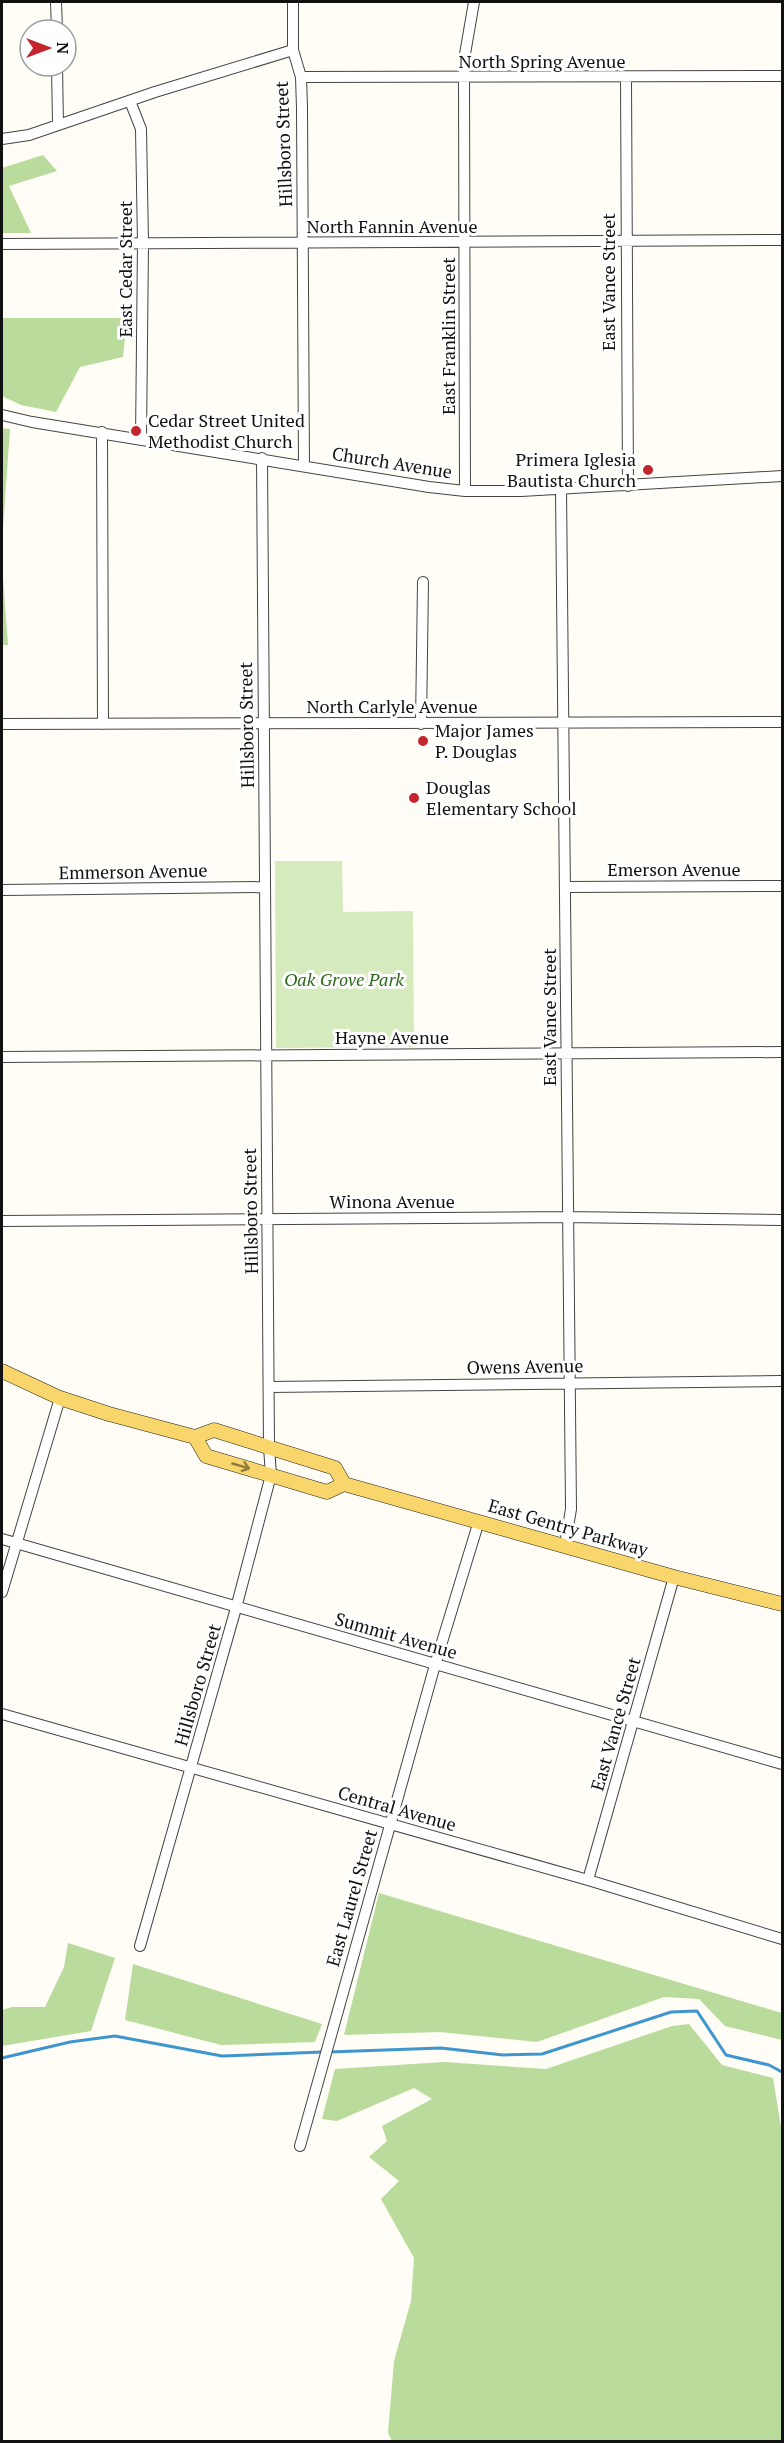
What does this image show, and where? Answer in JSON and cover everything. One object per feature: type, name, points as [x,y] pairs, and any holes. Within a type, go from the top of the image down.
[{"type":"main road","name":"East Gentry Parkway","points":[[2,1371],[60,1398],[195,1437],[214,1430],[335,1468],[344,1484]]},
{"type":"main road","name":"East Gentry Parkway","points":[[195,1437],[206,1456],[327,1492],[344,1484],[674,1577],[783,1604]]},
{"type":"street","points":[[56,2],[57,18]]},
{"type":"street","name":"Hillsboro Street","points":[[293,2],[293,50],[301,77],[304,466]]},
{"type":"street","name":"East Franklin Street","points":[[465,491],[464,78],[465,54],[474,2]]},
{"type":"street","points":[[2,140],[28,135],[293,50]]},
{"type":"street","name":"North Spring Avenue","points":[[301,77],[783,76]]},
{"type":"street","points":[[57,78],[58,125]]},
{"type":"street","name":"East Vance Street","points":[[626,78],[628,486]]},
{"type":"street","name":"East Cedar Street","points":[[130,101],[141,129],[143,243],[141,439]]},
{"type":"street","name":"North Fannin Avenue","points":[[2,244],[783,240]]},
{"type":"street","name":"Church Avenue","points":[[2,415],[32,422],[465,491],[628,486],[783,476]]},
{"type":"street","points":[[102,432],[103,724]]},
{"type":"street","name":"Hillsboro Street","points":[[140,1946],[236,1608],[271,1475],[261,458]]},
{"type":"street","name":"East Vance Street","points":[[561,489],[570,1509],[565,1545]]},
{"type":"street","points":[[421,724],[423,582]]},
{"type":"street","name":"North Carlyle Avenue","points":[[2,724],[783,722]]},
{"type":"street","name":"Emerson Avenue","points":[[565,887],[783,886]]},
{"type":"street","name":"Emmerson Avenue","points":[[2,890],[265,887]]},
{"type":"street","name":"Hayne Avenue","points":[[2,1057],[783,1052]]},
{"type":"street","name":"Winona Avenue","points":[[2,1221],[566,1217],[783,1220]]},
{"type":"street","name":"Owens Avenue","points":[[269,1387],[783,1381]]},
{"type":"street","points":[[2,1592],[60,1398]]},
{"type":"street","name":"East Laurel Street","points":[[300,2146],[389,1824],[479,1521]]},
{"type":"street","name":"Summit Avenue","points":[[2,1539],[783,1764]]},
{"type":"street","name":"East Vance Street","points":[[588,1880],[674,1577]]},
{"type":"street","name":"Central Avenue","points":[[2,1714],[588,1880],[783,1939]]},
{"type":"green space","points":[[43,155],[57,171],[9,186],[31,233],[2,233],[2,168]]},
{"type":"green space","points":[[2,318],[127,318],[123,357],[80,367],[56,412],[21,405],[2,396]]},
{"type":"green space","points":[[2,428],[10,429],[2,543]]},
{"type":"green space","points":[[2,564],[8,645],[2,645]]},
{"type":"green space","name":"Oak Grove Park","points":[[275,861],[342,861],[343,912],[413,911],[414,1047],[276,1048]]},
{"type":"green space","points":[[379,1893],[782,2013],[782,2040],[725,2026],[699,1999],[664,1997],[537,2042],[440,2032],[344,2035]]},
{"type":"green space","points":[[68,1943],[115,1958],[91,2031],[2,2046],[2,2010],[12,2007],[45,2007],[64,1967]]},
{"type":"green space","points":[[133,1964],[322,2024],[315,2042],[221,2045],[125,2020]]},
{"type":"green space","points":[[689,2024],[722,2065],[773,2078],[782,2133],[782,2441],[392,2441],[388,2433],[394,2361],[411,2301],[414,2258],[381,2199],[399,2181],[369,2157],[387,2141],[382,2126],[432,2099],[414,2088],[337,2121],[322,2119],[335,2069],[444,2062],[546,2069],[672,2026]]},
{"type":"waterway","points":[[329,2052],[441,2048],[503,2055],[542,2054],[671,2012],[697,2011],[726,2055],[769,2065],[782,2072]]},
{"type":"waterway","points":[[2,2058],[70,2042],[115,2036],[222,2056],[322,2052]]},
{"type":"place","name":"Cedar Street United Methodist Church","points":[[136,431]]},
{"type":"place","name":"Primera Iglesia Bautista Church","points":[[648,470]]},
{"type":"place","name":"Major James P. Douglas","points":[[423,741]]},
{"type":"place","name":"Douglas Elementary School","points":[[414,798]]}]
